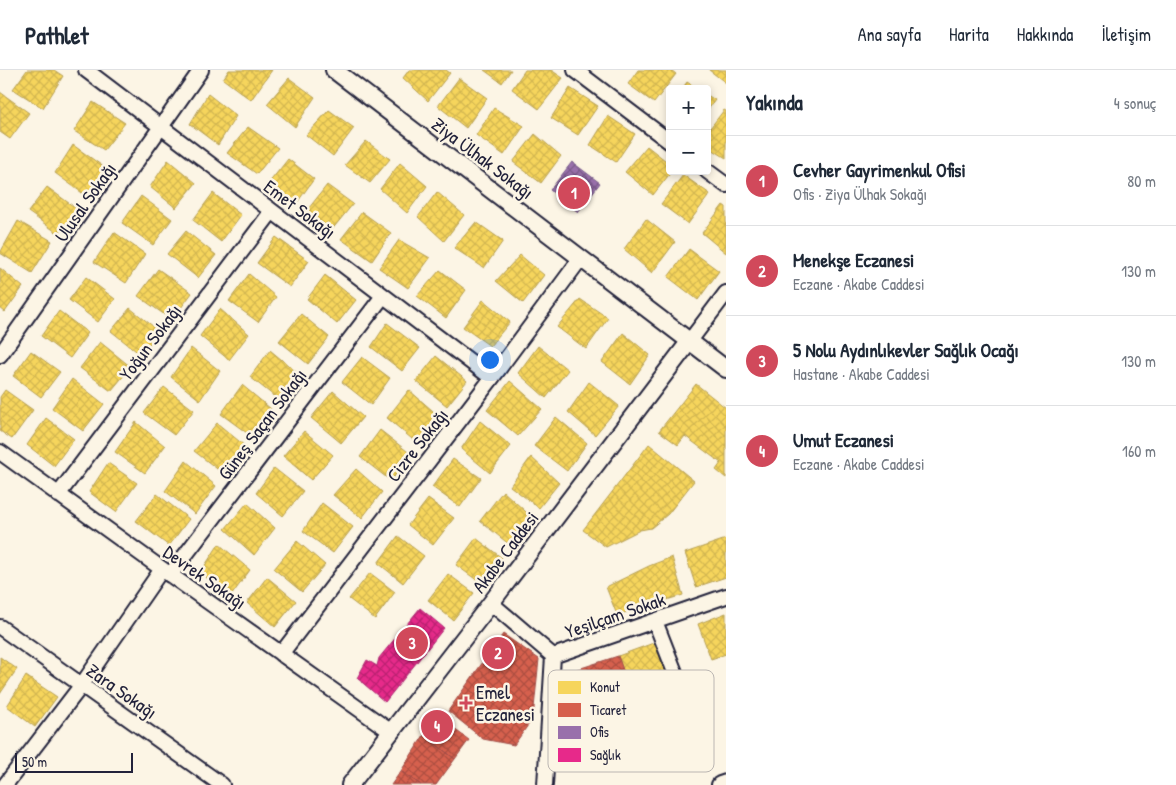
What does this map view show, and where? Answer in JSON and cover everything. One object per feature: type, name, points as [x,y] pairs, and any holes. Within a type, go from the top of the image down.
[{"type":"street","name":"Emet Sokağı","points":[[86,70],[492,378]]},
{"type":"street","name":"Ulusal Sokağı","points":[[0,355],[201,70]]},
{"type":"street","name":"Ziya Ülhak Sokağı","points":[[334,70],[726,369]]},
{"type":"street","points":[[575,70],[666,139]]},
{"type":"street","points":[[711,174],[726,185]]},
{"type":"street","name":"Yoğun Sokağı","points":[[58,495],[272,211]]},
{"type":"street","name":"Cizre Sokağı","points":[[280,654],[492,378],[581,258]]},
{"type":"street","points":[[689,342],[726,293]]},
{"type":"street","name":"Güneş Saçan Sokağı","points":[[5,785],[166,572],[383,296]]},
{"type":"street","name":"Akabe Caddesi","points":[[350,785],[390,731],[491,604],[689,342]]},
{"type":"street","name":"Devrek Sokağı","points":[[0,452],[390,731]]},
{"type":"street","name":"Yeşilçam Sokak","points":[[552,670],[553,656],[726,596]]},
{"type":"street","points":[[491,604],[553,656]]},
{"type":"street","points":[[655,621],[674,670]]},
{"type":"street","name":"Zara Sokağı","points":[[0,627],[222,785]]},
{"type":"street","name":"Yeşilçam Sokak","points":[[545,785],[548,737]]},
{"type":"street","points":[[720,785],[726,783]]},
{"type":"building: Konut","points":[[27,70],[54,70],[63,76],[43,108],[13,89]]},
{"type":"building: Konut","points":[[229,70],[272,70],[251,100],[223,79]]},
{"type":"building: Konut","points":[[409,70],[446,70],[450,73],[428,101],[403,78]]},
{"type":"building: Konut","points":[[484,70],[511,70],[502,83]]},
{"type":"building: Konut","points":[[525,70],[551,70],[563,78],[539,109],[512,89]]},
{"type":"building: Konut","points":[[638,70],[671,70],[676,74],[654,103],[628,84]]},
{"type":"building: Konut","points":[[709,70],[726,70],[726,83]]},
{"type":"building: Konut","points":[[289,78],[315,97],[295,127],[267,104]]},
{"type":"building: Konut","points":[[459,78],[487,98],[466,128],[438,106]]},
{"type":"building: Konut","points":[[570,88],[598,106],[578,135],[551,118]]},
{"type":"building: Konut","points":[[0,92],[29,113],[10,139],[0,132]]},
{"type":"building: Konut","points":[[208,94],[236,116],[218,145],[190,124]]},
{"type":"building: Konut","points":[[711,98],[715,100],[711,106]]},
{"type":"building: Konut","points":[[93,102],[125,123],[104,150],[74,131]]},
{"type":"building: Konut","points":[[494,108],[524,126],[504,155],[476,135]]},
{"type":"building: Konut","points":[[329,110],[354,128],[333,156],[306,135]]},
{"type":"building: Konut","points":[[724,110],[726,111],[726,158],[711,149],[711,127]]},
{"type":"building: Konut","points":[[608,116],[635,134],[616,162],[590,145]]},
{"type":"building: Konut","points":[[248,127],[278,148],[257,174],[227,153]]},
{"type":"building: Konut","points":[[535,134],[561,156],[541,183],[513,162]]},
{"type":"building: Konut","points":[[366,141],[390,159],[370,183],[345,165]]},
{"type":"building: Konut","points":[[73,145],[108,170],[89,198],[55,173]]},
{"type":"building: Konut","points":[[647,146],[666,161],[666,175],[669,175],[653,195],[625,172]]},
{"type":"building: Konut","points":[[288,159],[314,179],[296,204],[268,184]]},
{"type":"building: Konut","points":[[168,160],[196,183],[176,208],[150,187]]},
{"type":"building: Konut","points":[[400,163],[427,186],[407,213],[380,189]]},
{"type":"building: Konut","points":[[683,175],[710,194],[688,224],[661,204]]},
{"type":"building: Konut","points":[[327,185],[353,204],[330,232],[305,213]]},
{"type":"building: Konut","points":[[47,187],[77,209],[59,234],[28,212]]},
{"type":"building: Konut","points":[[437,192],[464,215],[444,241],[418,217]]},
{"type":"building: Konut","points":[[213,193],[241,215],[221,242],[193,220]]},
{"type":"building: Konut","points":[[141,196],[172,219],[153,245],[122,223]]},
{"type":"building: Konut","points":[[723,205],[726,207],[726,253],[702,233]]},
{"type":"building: Konut","points":[[362,212],[391,233],[372,261],[341,239]]},
{"type":"building: Konut","points":[[646,219],[675,242],[652,273],[624,249]]},
{"type":"building: Konut","points":[[18,221],[52,241],[32,273],[0,253]]},
{"type":"building: Konut","points":[[476,222],[503,241],[484,268],[454,248]]},
{"type":"building: Konut","points":[[186,231],[216,255],[198,278],[167,254]]},
{"type":"building: Konut","points":[[114,232],[145,254],[126,283],[94,262]]},
{"type":"building: Konut","points":[[276,237],[309,261],[290,287],[257,263]]},
{"type":"building: Konut","points":[[399,240],[430,258],[408,288],[379,268]]},
{"type":"building: Konut","points":[[689,249],[719,271],[698,300],[668,277]]},
{"type":"building: Konut","points":[[520,255],[544,275],[523,303],[496,281]]},
{"type":"building: Konut","points":[[0,268],[23,287],[5,312],[0,308]]},
{"type":"building: Konut","points":[[158,269],[192,293],[172,320],[138,296]]},
{"type":"building: Konut","points":[[440,270],[466,290],[446,318],[417,296]]},
{"type":"building: Konut","points":[[249,274],[276,297],[258,322],[229,301]]},
{"type":"building: Konut","points":[[325,275],[356,300],[337,324],[307,299]]},
{"type":"building: Konut","points":[[86,277],[115,299],[98,322],[69,300]]},
{"type":"building: Konut","points":[[580,299],[608,318],[586,349],[557,327]]},
{"type":"building: Konut","points":[[483,300],[510,322],[490,346],[463,327]]},
{"type":"building: Konut","points":[[130,308],[159,331],[141,355],[111,331]]},
{"type":"building: Konut","points":[[220,309],[249,334],[229,360],[200,336]]},
{"type":"building: Konut","points":[[59,311],[88,333],[70,358],[41,336]]},
{"type":"building: Konut","points":[[301,314],[329,337],[308,364],[279,341]]},
{"type":"building: Konut","points":[[387,323],[420,348],[402,371],[371,347]]},
{"type":"building: Konut","points":[[623,333],[650,355],[630,384],[602,362]]},
{"type":"building: Konut","points":[[100,342],[131,367],[111,391],[80,368]]},
{"type":"building: Konut","points":[[538,346],[568,370],[546,398],[518,373]]},
{"type":"building: Konut","points":[[191,348],[220,371],[200,400],[171,377]]},
{"type":"building: Konut","points":[[270,350],[300,375],[279,400],[250,377]]},
{"type":"building: Konut","points":[[31,351],[60,372],[41,397],[13,376]]},
{"type":"building: Konut","points":[[436,356],[467,381],[447,406],[416,381]]},
{"type":"building: Konut","points":[[362,357],[390,378],[371,405],[342,382]]},
{"type":"building: Konut","points":[[72,379],[104,404],[83,431],[52,408]]},
{"type":"building: Konut","points":[[510,381],[542,409],[518,436],[487,410]]},
{"type":"building: Konut","points":[[589,382],[619,406],[595,435],[568,412]]},
{"type":"building: Konut","points":[[696,384],[726,408],[726,478],[716,470],[721,463],[685,436],[678,445],[659,431]]},
{"type":"building: Konut","points":[[242,385],[271,409],[251,436],[221,414]]},
{"type":"building: Konut","points":[[164,387],[194,410],[174,435],[144,413]]},
{"type":"building: Konut","points":[[5,390],[33,410],[12,439],[0,431],[0,397]]},
{"type":"building: Konut","points":[[409,390],[441,418],[418,444],[387,418]]},
{"type":"building: Konut","points":[[333,391],[363,417],[341,443],[311,418]]},
{"type":"building: Konut","points":[[556,417],[587,443],[567,471],[534,446]]},
{"type":"building: Konut","points":[[46,418],[74,439],[54,466],[27,445]]},
{"type":"building: Konut","points":[[480,421],[511,446],[490,473],[461,449]]},
{"type":"building: Konut","points":[[136,422],[165,446],[145,473],[115,452]]},
{"type":"building: Konut","points":[[217,423],[245,446],[225,475],[194,451]]},
{"type":"building: Konut","points":[[380,430],[412,455],[391,481],[360,457]]},
{"type":"building: Konut","points":[[304,431],[333,455],[311,480],[283,456]]},
{"type":"building: Konut","points":[[649,444],[694,481],[668,514],[651,528],[640,530],[606,547],[583,530]]},
{"type":"building: Konut","points":[[531,457],[559,483],[539,508],[510,486]]},
{"type":"building: Konut","points":[[453,459],[481,478],[460,507],[432,487]]},
{"type":"building: Konut","points":[[186,461],[216,486],[195,514],[165,491]]},
{"type":"building: Konut","points":[[108,463],[137,483],[116,512],[89,492]]},
{"type":"building: Konut","points":[[274,468],[303,491],[283,516],[256,493]]},
{"type":"building: Konut","points":[[356,469],[382,492],[362,518],[333,495]]},
{"type":"building: Konut","points":[[503,491],[536,521],[515,549],[480,521]]},
{"type":"building: Konut","points":[[157,494],[189,519],[169,546],[136,521]]},
{"type":"building: Konut","points":[[428,499],[454,518],[433,545],[408,525]]},
{"type":"building: Konut","points":[[247,503],[275,528],[254,555],[225,529]]},
{"type":"building: Konut","points":[[322,503],[353,527],[333,553],[303,531]]},
{"type":"building: Konut","points":[[398,536],[424,556],[403,583],[378,563]]},
{"type":"building: Konut","points":[[476,538],[502,558],[482,584],[456,565]]},
{"type":"building: Konut","points":[[726,539],[726,577],[696,587],[685,553]]},
{"type":"building: Konut","points":[[297,541],[325,565],[302,592],[274,569]]},
{"type":"building: Konut","points":[[219,544],[250,570],[231,596],[200,573]]},
{"type":"building: Konut","points":[[672,557],[683,595],[617,615],[606,587]]},
{"type":"building: Konut","points":[[370,573],[395,592],[375,619],[349,599]]},
{"type":"building: Konut","points":[[448,574],[474,593],[453,620],[428,600]]},
{"type":"building: Konut","points":[[267,577],[296,601],[275,627],[247,603]]},
{"type":"building: Konut","points":[[726,613],[726,654],[711,659],[698,624]]},
{"type":"building: Konut","points":[[659,641],[670,670],[623,670],[618,656]]},
{"type":"building: Konut","points":[[0,657],[17,669],[0,694]]},
{"type":"building: Konut","points":[[26,676],[57,697],[35,727],[7,706]]},
{"type":"building: Ticaret","points":[[503,634],[539,659],[533,718],[514,745],[483,739],[448,711]]},
{"type":"building: Ticaret","points":[[618,656],[623,670],[575,670]]},
{"type":"building: Ticaret","points":[[438,717],[469,740],[455,759],[424,735]]},
{"type":"building: Ticaret","points":[[424,735],[455,759],[436,785],[421,785],[401,771]]},
{"type":"building: Ticaret","points":[[401,771],[421,785],[391,785]]},
{"type":"building: Ofis","points":[[572,162],[600,183],[578,212],[550,190]]},
{"type":"building: Sağlık","points":[[420,608],[444,628],[385,702],[357,678],[367,660],[377,666],[379,658]]},
{"type":"place","name":"Cevher Gayrimenkul Ofisi","points":[[574,193]]},
{"type":"place","name":"5 Nolu Aydınlıkevler Sağlık Ocağı","points":[[412,643]]},
{"type":"place","name":"Menekşe Eczanesi","points":[[498,653]]},
{"type":"place","name":"Emel Eczanesi","points":[[466,703]]},
{"type":"place","name":"Umut Eczanesi","points":[[437,726]]}]
